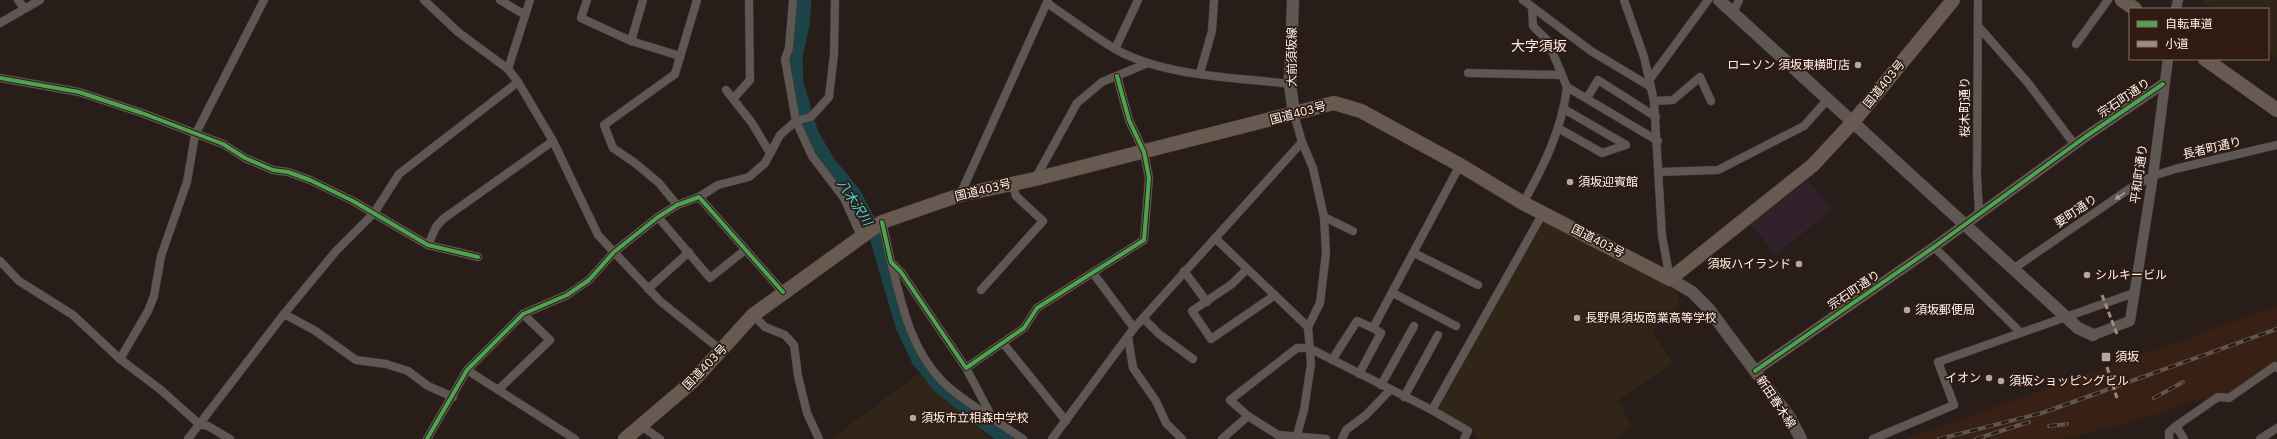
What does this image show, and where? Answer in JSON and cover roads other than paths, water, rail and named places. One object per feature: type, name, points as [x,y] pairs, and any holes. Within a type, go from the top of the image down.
[{"type":"highway","name":"国道403号","points":[[625,439],[692,382],[753,315],[782,292],[882,222],[960,195],[1012,182],[1035,179],[1334,103],[1360,111],[1460,165],[1523,203],[1670,279],[1814,165],[1853,122],[1953,0]]},
{"type":"highway","points":[[2122,0],[2134,8]]},
{"type":"highway","points":[[2206,60],[2277,110]]},
{"type":"main road","name":"大前須坂線","points":[[1293,0],[1290,84],[1294,114]]},
{"type":"main road","points":[[1719,0],[2064,316],[2078,328],[2093,335]]},
{"type":"main road","name":"新田春木線","points":[[1670,279],[1692,292],[1708,308],[1790,418],[1800,439]]},
{"type":"street","points":[[18,0],[24,8]]},
{"type":"street","points":[[0,23],[40,0]]},
{"type":"street","points":[[120,359],[148,311],[154,296],[161,256],[188,182],[195,135],[264,0]]},
{"type":"street","points":[[424,0],[458,32],[508,69],[518,82],[553,141],[598,235],[660,301],[721,350]]},
{"type":"street","points":[[500,0],[525,15]]},
{"type":"street","points":[[508,69],[530,0]]},
{"type":"street","points":[[587,0],[581,18],[631,40],[680,56]]},
{"type":"street","points":[[631,40],[643,0]]},
{"type":"street","points":[[677,205],[659,183],[635,163],[613,148],[604,125],[675,74],[697,0]]},
{"type":"street","points":[[733,98],[750,80],[749,0]]},
{"type":"street","points":[[793,0],[789,48],[785,59],[796,121],[812,156],[844,198],[862,236]]},
{"type":"street","points":[[427,439],[467,370],[523,314],[567,295],[589,280],[614,252],[658,217],[677,205],[699,197],[718,185],[749,176],[765,163],[780,135],[796,121],[811,117],[829,97],[834,54],[835,0]]},
{"type":"street","points":[[1115,49],[1138,0]]},
{"type":"street","points":[[1200,73],[1212,31],[1214,0]]},
{"type":"street","points":[[1523,0],[1591,51],[1650,83]]},
{"type":"street","points":[[1624,0],[1644,57],[1654,102],[1658,141],[1662,236],[1670,279]]},
{"type":"street","points":[[1650,83],[1708,0]]},
{"type":"street","points":[[1733,13],[1739,0]]},
{"type":"street","name":"桜木町通り","points":[[1978,0],[1977,176],[1979,213]]},
{"type":"street","points":[[2076,44],[2108,0]]},
{"type":"street","points":[[960,195],[1048,1],[1115,49],[1148,62],[1200,73],[1290,84]]},
{"type":"street","points":[[1523,203],[1541,172],[1558,128],[1564,109],[1567,87],[1548,41],[1533,26],[1532,7]]},
{"type":"street","points":[[1978,26],[2028,83],[2074,144]]},
{"type":"street","name":"平和町通り","points":[[2093,335],[2130,321],[2153,176],[2163,84],[2168,60]]},
{"type":"street","points":[[1035,179],[1077,103],[1102,82],[1148,62]]},
{"type":"street","points":[[1468,73],[1562,75]]},
{"type":"street","points":[[966,368],[1024,328],[1037,308],[1144,240],[1149,178],[1144,152],[1128,120],[1117,76]]},
{"type":"street","points":[[1654,102],[1673,100],[1700,77],[1711,101]]},
{"type":"street","points":[[0,78],[79,92],[142,113],[195,135],[223,144],[245,158],[273,170],[288,172],[310,180],[374,213],[428,245],[478,257]]},
{"type":"street","points":[[1587,98],[1598,80],[1656,117]]},
{"type":"street","points":[[188,439],[284,314],[336,251],[374,213],[399,174],[518,82]]},
{"type":"street","name":"宗石町通り","points":[[1755,370],[1964,226],[1979,213],[2074,144],[2163,84]]},
{"type":"street","points":[[1567,87],[1658,141]]},
{"type":"street","points":[[726,90],[770,153]]},
{"type":"street","points":[[1659,172],[1718,170],[1804,126],[1828,99]]},
{"type":"street","points":[[1558,128],[1602,153],[1626,144],[1564,109]]},
{"type":"street","points":[[1294,114],[1302,142],[1313,168],[1324,217],[1326,253],[1320,303],[1308,327],[1311,364],[1304,410],[1297,437]]},
{"type":"street","points":[[428,245],[436,227],[443,219],[553,141]]},
{"type":"street","points":[[1052,439],[1134,328],[1144,319],[1184,271],[1302,142]]},
{"type":"street","name":"長者町通り","points":[[2153,176],[2175,169],[2277,145]]},
{"type":"street","points":[[1373,328],[1460,165]]},
{"type":"street","name":"要町通り","points":[[2013,269],[2129,189],[2153,176]]},
{"type":"street","points":[[981,290],[1043,221],[1016,196],[1012,182]]},
{"type":"street","points":[[699,197],[782,292]]},
{"type":"street","points":[[1432,410],[1543,213]]},
{"type":"street","points":[[658,217],[710,278],[746,250]]},
{"type":"street","points":[[1324,217],[1353,231]]},
{"type":"street","points":[[882,222],[907,324],[924,359],[942,381],[993,419],[1023,439]]},
{"type":"street","points":[[1215,238],[1308,327]]},
{"type":"street","points":[[1934,247],[2020,332]]},
{"type":"street","points":[[648,289],[689,252]]},
{"type":"street","points":[[1414,253],[1478,285]]},
{"type":"street","points":[[0,261],[19,281],[73,315],[120,359],[161,390],[199,424],[208,426],[230,439]]},
{"type":"street","points":[[891,262],[901,272],[966,368],[993,419]]},
{"type":"street","points":[[1247,269],[1232,284],[1192,311],[1211,339],[1275,295]]},
{"type":"street","points":[[1184,271],[1206,302]]},
{"type":"street","points":[[1093,273],[1134,328]]},
{"type":"street","points":[[1393,293],[1456,326]]},
{"type":"street","points":[[1873,439],[1954,405],[1938,362],[2064,316],[2090,309],[2134,293]]},
{"type":"street","points":[[284,314],[314,330],[356,360],[386,364],[408,371],[428,386],[452,397]]},
{"type":"street","points":[[498,390],[550,340],[523,314]]},
{"type":"street","points":[[753,315],[765,327],[785,335],[794,345],[798,376],[807,413],[819,439]]},
{"type":"street","points":[[1144,319],[1159,334],[1193,359]]},
{"type":"street","points":[[1332,360],[1357,320],[1373,328],[1381,333],[1359,374]]},
{"type":"street","points":[[1381,385],[1414,326]]},
{"type":"street","points":[[1404,397],[1438,335]]},
{"type":"street","points":[[1128,337],[1133,368],[1156,401],[1166,423],[1182,439]]},
{"type":"street","points":[[1004,342],[1066,421]]},
{"type":"street","points":[[1326,439],[1278,435],[1248,416],[1230,400],[1296,348],[1309,348],[1432,410],[1468,431],[1464,439]]},
{"type":"street","points":[[2169,439],[2169,432],[2176,426],[2218,398],[2229,398],[2275,366],[2277,368]]},
{"type":"street","points":[[467,370],[575,439]]},
{"type":"street","points":[[1342,439],[1346,430],[1366,415],[1390,390]]},
{"type":"street","points":[[1222,439],[1248,416]]},
{"type":"street","points":[[641,426],[660,439]]},
{"type":"street","points":[[2176,426],[2184,439]]},
{"type":"street","points":[[2260,439],[2277,428]]},
{"type":"waterway","name":"八木沢川","points":[[804,0],[802,26],[795,55],[796,83],[811,134],[828,163],[853,193],[877,237],[903,326],[919,360],[941,387],[1006,439]]},
{"type":"railway","points":[[1939,439],[2042,413],[2277,329]]},
{"type":"railway","points":[[2154,398],[2183,382]]},
{"type":"railway","points":[[1976,439],[2029,422]]},
{"type":"railway","points":[[2049,426],[2067,424]]},
{"type":"place","name":"ローソン 須坂東横町店","points":[[1858,65]]},
{"type":"place","name":"須坂迎賓館","points":[[1570,182]]},
{"type":"place","name":"須坂ハイランド","points":[[1799,264]]},
{"type":"place","name":"シルキービル","points":[[2087,275]]},
{"type":"place","name":"須坂郵便局","points":[[1907,310]]},
{"type":"place","name":"長野県須坂商業高等学校","points":[[1577,318]]},
{"type":"place","name":"須坂","points":[[2106,357]]},
{"type":"place","name":"イオン","points":[[1989,378]]},
{"type":"place","name":"須坂ショッピングビル","points":[[2001,381]]},
{"type":"place","name":"須坂市立相森中学校","points":[[913,418]]},
{"type":"district","name":"大字須坂","points":[[1539,46]]}]
